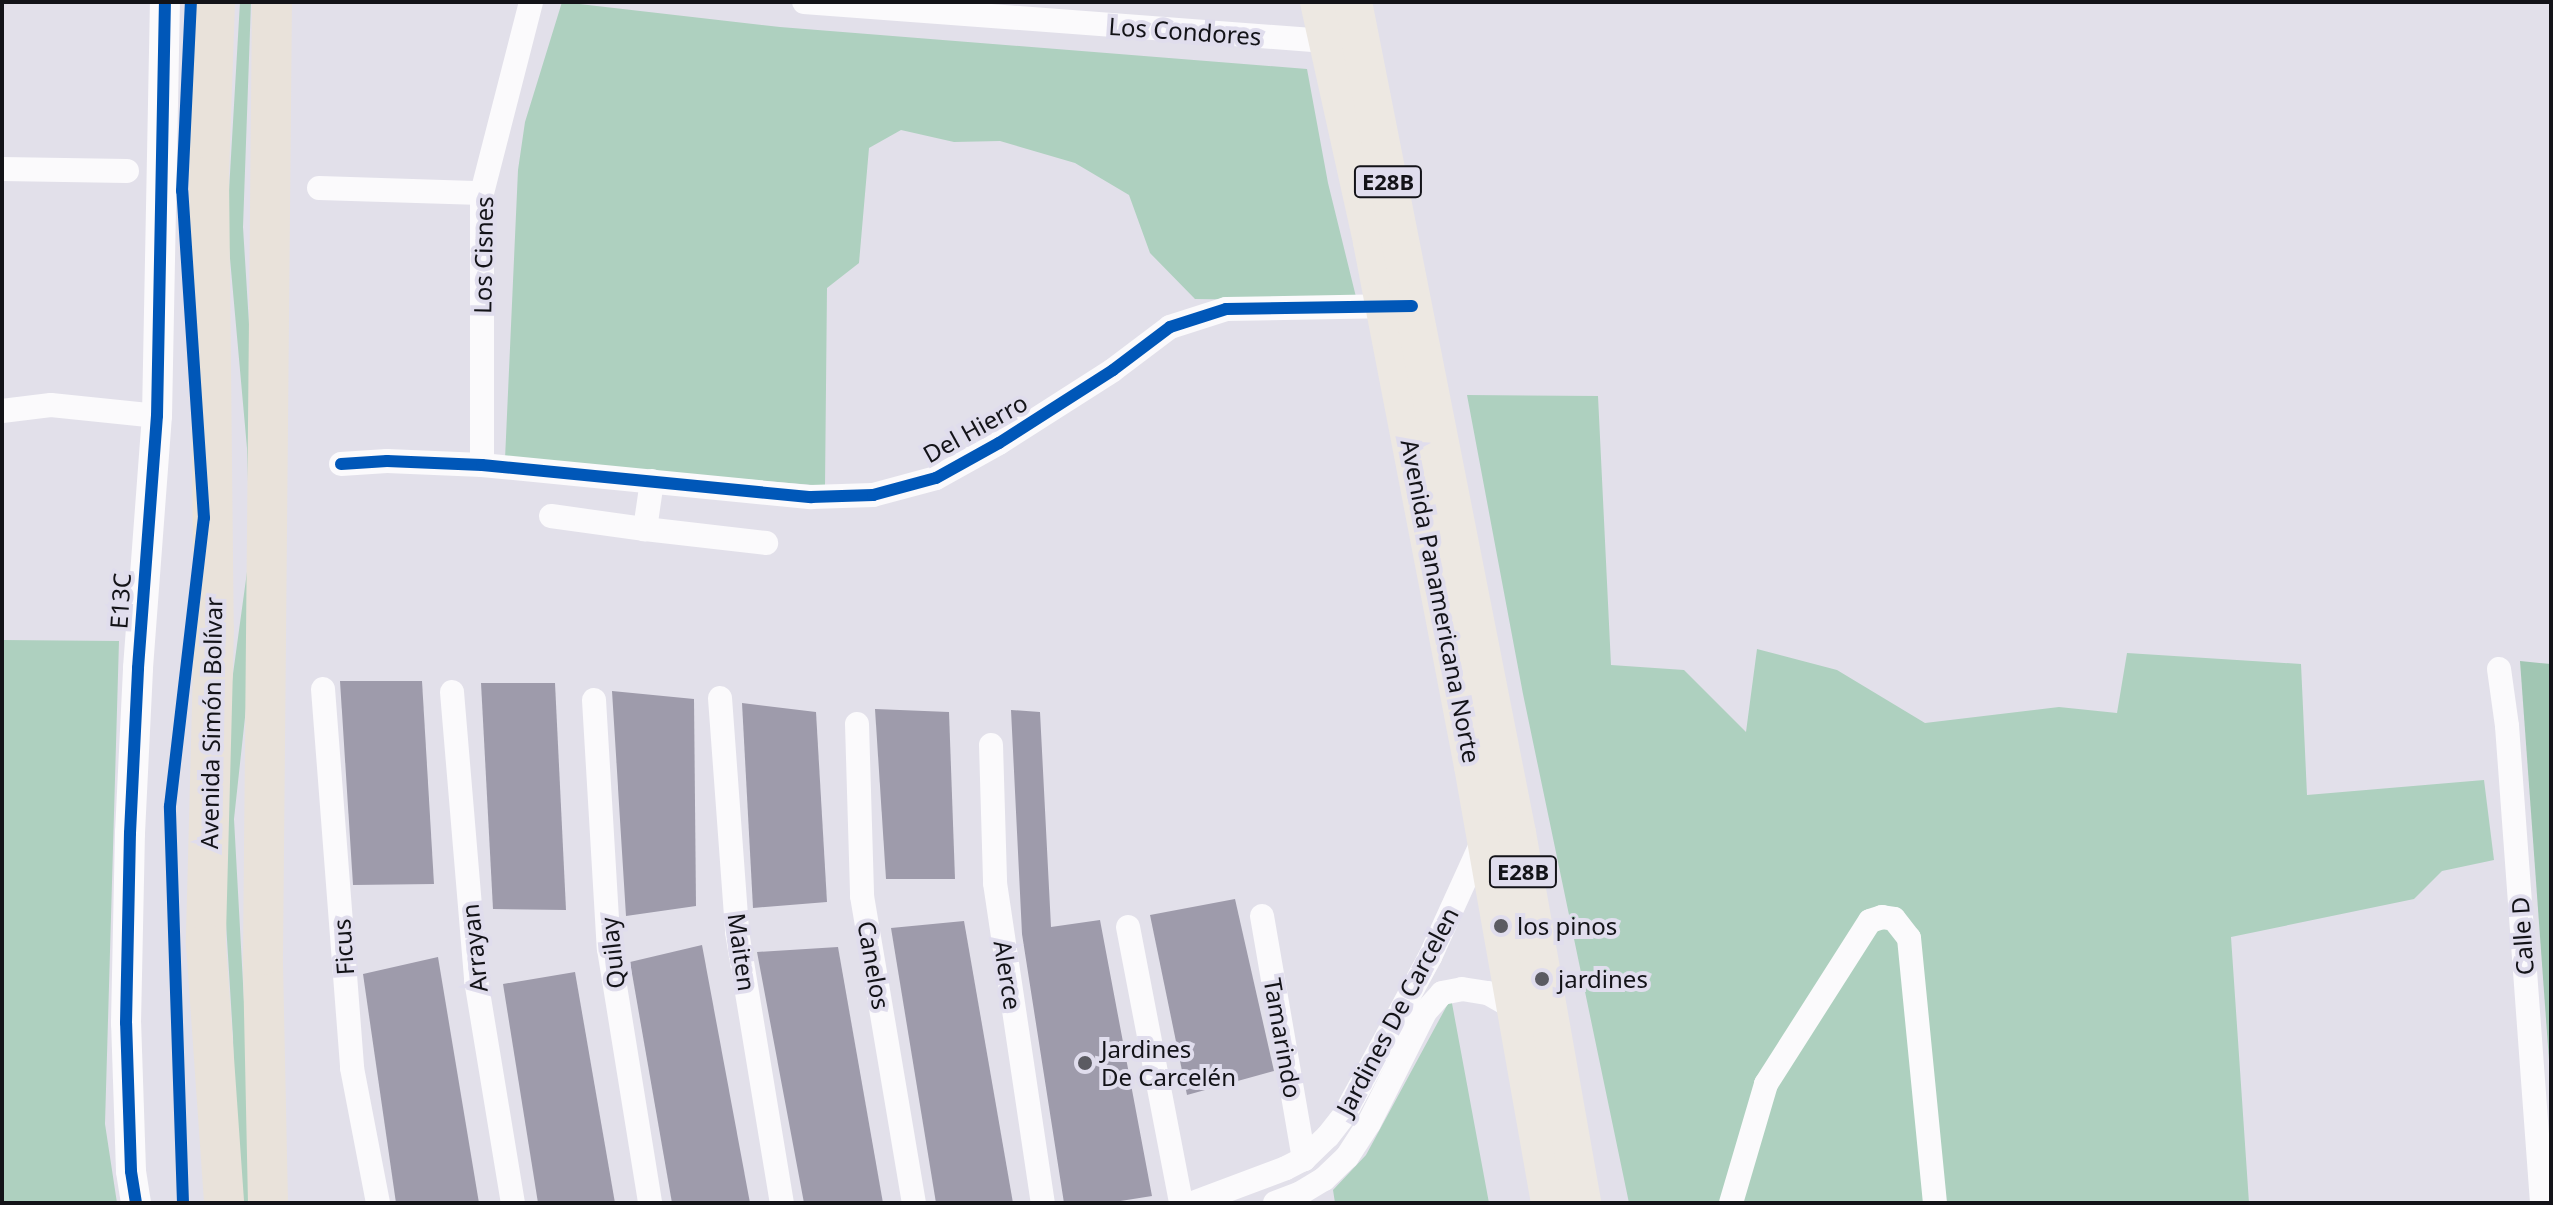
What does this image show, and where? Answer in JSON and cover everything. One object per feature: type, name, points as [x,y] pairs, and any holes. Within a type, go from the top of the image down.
[{"type":"highway","name":"Avenida Simón Bolívar","points":[[215,2],[209,176],[214,629],[206,944],[224,1203]]},
{"type":"highway","points":[[268,1203],[263,955],[272,2]]},
{"type":"main road","name":"Avenida Panamericana Norte","points":[[1319,2],[1372,242],[1397,306],[1517,833],[1582,1203]]},
{"type":"main road","name":"Avenida Panamericana Norte","points":[[1353,2],[1397,306],[1514,1008],[1550,1203]]},
{"type":"street","name":"E13C","points":[[136,1203],[129,1129],[126,1023],[130,833],[144,575],[157,416],[165,2]]},
{"type":"street","name":"Los Cisnes","points":[[482,465],[482,193],[531,2]]},
{"type":"street","name":"Los Condores","points":[[804,2],[1326,41]]},
{"type":"street","points":[[2,169],[127,171]]},
{"type":"street","points":[[319,188],[482,193]]},
{"type":"street","name":"Del Hierro","points":[[341,464],[387,461],[482,465],[811,497],[873,495],[936,478],[999,443],[1113,370],[1170,327],[1226,309],[1397,306]]},
{"type":"street","points":[[2,411],[51,405],[157,416]]},
{"type":"street","points":[[645,529],[652,481]]},
{"type":"street","points":[[551,516],[766,543]]},
{"type":"street","name":"Calle D","points":[[2499,669],[2507,726],[2542,1203]]},
{"type":"street","name":"Ficus","points":[[323,689],[352,1068],[378,1203]]},
{"type":"street","name":"Arrayan","points":[[452,692],[476,980],[513,1203]]},
{"type":"street","name":"Maiten","points":[[720,698],[737,932],[782,1203]]},
{"type":"street","name":"Quilay","points":[[594,700],[609,949],[650,1203]]},
{"type":"street","name":"Canelos","points":[[857,724],[862,896],[914,1203]]},
{"type":"street","name":"Alerce","points":[[991,745],[995,883],[1043,1203]]},
{"type":"street","name":"Jardines De Carcelen","points":[[1193,1203],[1295,1164],[1345,1114],[1430,957],[1486,833]]},
{"type":"street","name":"Tamarindo","points":[[1262,916],[1302,1199]]},
{"type":"street","points":[[1731,1203],[1766,1084],[1870,921],[1882,917],[1894,919],[1909,938],[1935,1203]]},
{"type":"street","points":[[1128,927],[1181,1203]]},
{"type":"street","name":"Jardines De Carcelen","points":[[1275,1203],[1302,1199],[1347,1157],[1369,1123],[1425,1012],[1442,993],[1462,989],[1488,993],[1514,1008]]},
{"type":"green space","points":[[240,2],[251,2],[243,227],[263,551],[234,819],[246,1038],[249,1203],[237,1203],[233,1037],[222,858],[226,725],[250,550],[247,448],[227,225]]},
{"type":"green space","points":[[562,2],[780,27],[1307,69],[1328,183],[1357,301],[1195,299],[1150,253],[1129,195],[1075,163],[1000,141],[954,142],[901,130],[869,148],[859,263],[827,288],[825,486],[505,459],[518,170],[525,122]]},
{"type":"green space","points":[[1467,395],[1598,396],[1611,665],[1684,670],[1746,732],[1757,649],[1837,670],[1925,723],[2059,707],[2117,713],[2127,653],[2301,664],[2307,795],[2484,780],[2494,860],[2442,871],[2414,899],[2231,937],[2249,1203],[1629,1203],[1523,694]]},
{"type":"green space","points":[[2,640],[119,641],[105,1124],[117,1203],[2,1203]]},
{"type":"green space","points":[[2520,661],[2551,664],[2551,1088]]},
{"type":"green space","points":[[1451,998],[1489,1203],[1335,1203],[1333,1190],[1366,1155]]},
{"type":"building","points":[[340,681],[422,681],[434,884],[353,885]]},
{"type":"building","points":[[481,683],[555,683],[566,910],[493,909]]},
{"type":"building","points":[[612,691],[694,699],[696,906],[626,916]]},
{"type":"building","points":[[742,703],[816,712],[827,902],[753,908]]},
{"type":"building","points":[[875,709],[949,712],[955,879],[886,879]]},
{"type":"building","name":"Jardines De Carcelén","points":[[1011,710],[1040,712],[1051,927],[1100,920],[1152,1196],[1108,1203],[1064,1203],[1022,934]]},
{"type":"building","name":"Jardines De Carcelén","points":[[1235,899],[1274,1071],[1187,1095],[1150,915]]},
{"type":"building","points":[[964,921],[1013,1203],[936,1203],[891,928]]},
{"type":"building","points":[[702,945],[750,1203],[672,1203],[630,962]]},
{"type":"building","points":[[838,947],[883,1203],[804,1203],[757,952]]},
{"type":"building","points":[[438,957],[479,1203],[396,1203],[363,974]]},
{"type":"building","points":[[575,972],[615,1203],[538,1203],[503,984]]},
{"type":"cycle path","points":[[136,1203],[131,1171],[126,1023],[130,833],[138,668],[157,416],[165,2]]},
{"type":"cycle path","points":[[183,1203],[170,806],[204,518],[182,191],[191,2]]},
{"type":"cycle path","points":[[341,464],[387,461],[482,465],[811,497],[873,495],[936,478],[999,443],[1113,370],[1170,327],[1226,309],[1412,306]]},
{"type":"place","name":"los pinos","points":[[1501,926]]},
{"type":"place","name":"jardines","points":[[1542,979]]},
{"type":"place","name":"Jardines De Carcelén","points":[[1085,1063]]}]
